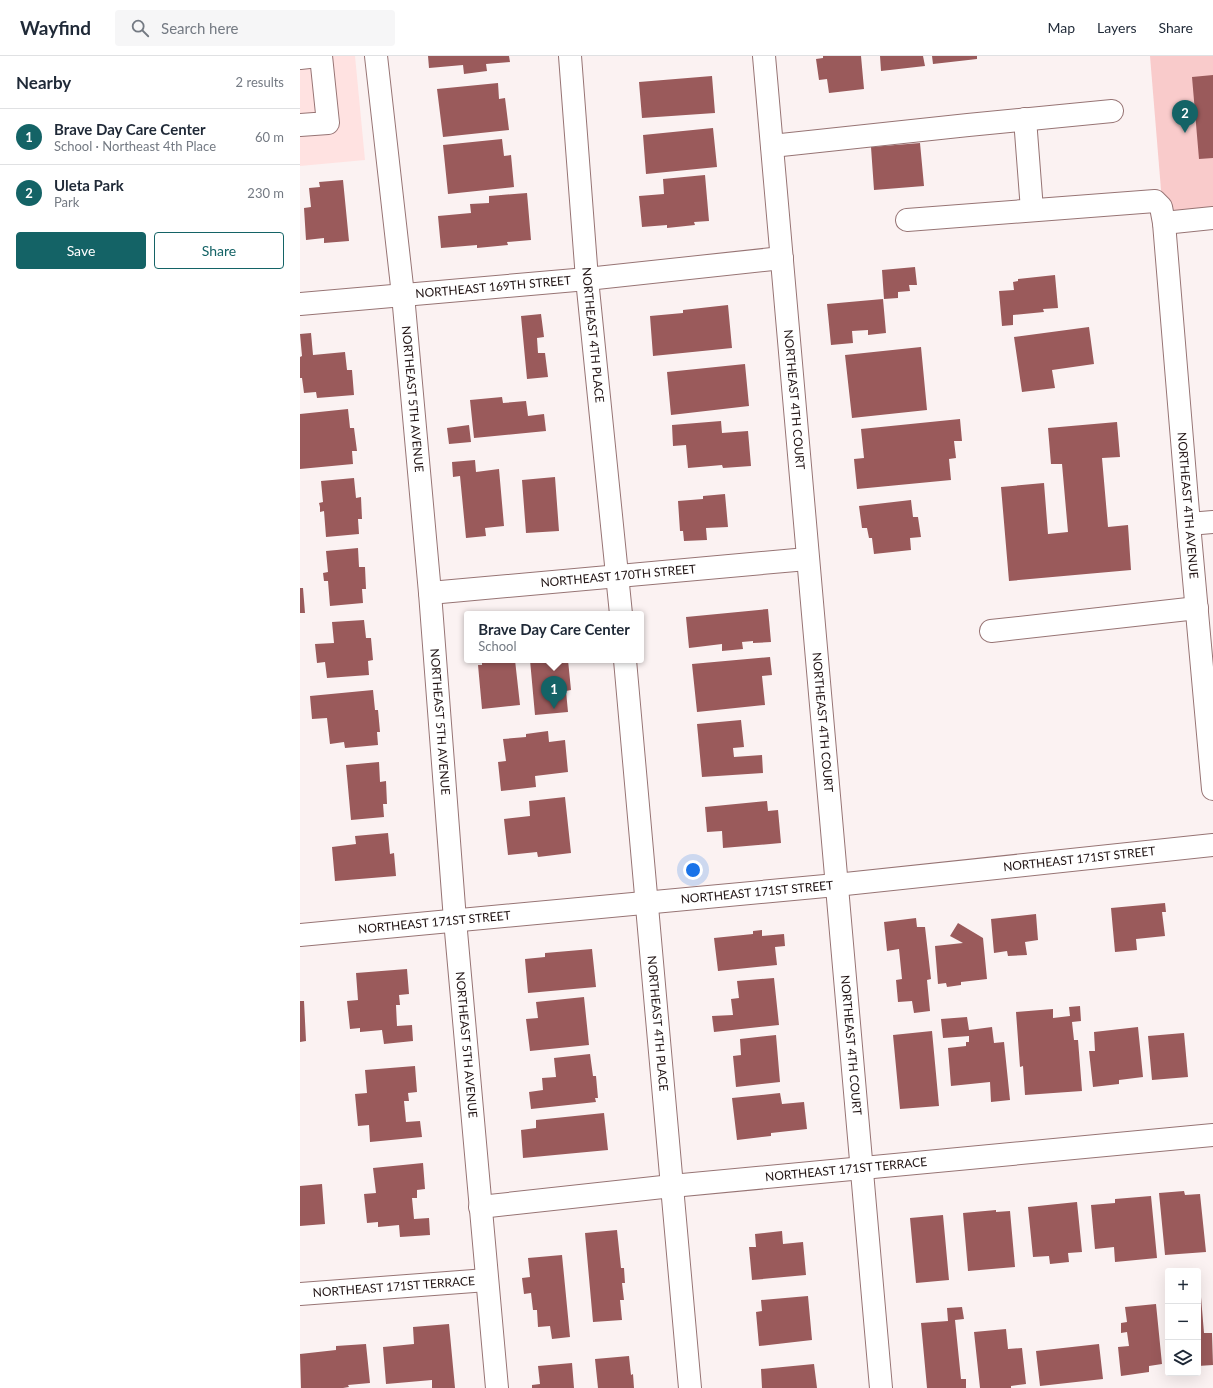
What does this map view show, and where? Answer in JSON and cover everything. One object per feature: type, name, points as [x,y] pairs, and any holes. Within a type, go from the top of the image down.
[{"type":"street","points":[[300,58],[318,56]]},
{"type":"street","points":[[300,125],[328,123],[322,56]]},
{"type":"street","name":"NORTHEAST 5TH AVENUE","points":[[376,56],[403,295],[430,593],[455,920],[497,1388]]},
{"type":"street","name":"NORTHEAST 4TH PLACE","points":[[570,56],[587,279],[621,611]]},
{"type":"street","name":"NORTHEAST 4TH COURT","points":[[764,56],[881,1388]]},
{"type":"street","points":[[772,146],[1112,111]]},
{"type":"street","points":[[1025,119],[1032,210]]},
{"type":"street","name":"NORTHEAST 4TH AVENUE","points":[[907,220],[1155,201],[1161,207],[1164,223],[1213,788]]},
{"type":"street","points":[[1164,223],[1213,218]]},
{"type":"street","name":"NORTHEAST 169TH STREET","points":[[300,304],[587,279],[782,258]]},
{"type":"street","points":[[1189,524],[1213,522]]},
{"type":"street","name":"NORTHEAST 170TH STREET","points":[[430,593],[807,559]]},
{"type":"street","points":[[991,631],[1197,608]]},
{"type":"street","name":"NORTHEAST 4TH PLACE","points":[[625,663],[690,1388]]},
{"type":"street","name":"NORTHEAST 171ST STREET","points":[[300,935],[836,885],[1213,845]]},
{"type":"street","name":"NORTHEAST 171ST TERRACE","points":[[480,1207],[672,1186],[1213,1135]]},
{"type":"street","name":"NORTHEAST 171ST TERRACE","points":[[300,1294],[487,1280]]},
{"type":"shaded area","points":[[300,56],[355,56],[365,160],[300,166]]},
{"type":"shaded area","points":[[1150,56],[1213,56],[1213,209],[1163,214]]},
{"type":"building","points":[[428,56],[509,56],[510,62],[486,64],[487,71],[464,74],[463,65],[429,68]]},
{"type":"building","points":[[823,56],[861,56],[864,89],[829,93],[827,79],[819,80],[816,59],[823,58]]},
{"type":"building","points":[[880,56],[923,56],[925,66],[881,71]]},
{"type":"building","points":[[932,56],[977,56],[977,59],[933,64]]},
{"type":"building","points":[[1213,75],[1213,158],[1199,159],[1192,77]]},
{"type":"building","points":[[712,76],[715,113],[642,118],[639,82]]},
{"type":"building","points":[[498,83],[499,99],[505,98],[509,130],[443,137],[437,89]]},
{"type":"building","points":[[713,128],[717,167],[646,174],[643,135]]},
{"type":"building","points":[[502,139],[504,156],[511,155],[514,187],[448,194],[443,145]]},
{"type":"building","points":[[920,143],[924,186],[874,190],[871,147]]},
{"type":"building","points":[[705,175],[709,221],[694,222],[695,225],[667,228],[667,225],[642,227],[639,196],[664,194],[663,179]]},
{"type":"building","points":[[343,180],[349,241],[324,243],[324,238],[306,240],[304,208],[311,207],[309,188],[320,187],[319,182]]},
{"type":"building","points":[[527,193],[531,240],[507,242],[508,245],[477,248],[477,245],[441,248],[438,216],[471,213],[470,204],[489,203],[489,196]]},
{"type":"building","points":[[915,267],[917,285],[909,285],[910,291],[898,292],[898,298],[884,299],[882,270]]},
{"type":"building","points":[[1055,275],[1058,308],[1043,309],[1044,312],[1013,315],[1013,325],[1002,326],[999,291],[1014,290],[1013,282],[1018,281],[1018,279]]},
{"type":"building","points":[[883,299],[886,333],[868,335],[868,330],[852,331],[853,343],[831,345],[827,304]]},
{"type":"building","points":[[728,305],[732,348],[653,356],[650,316],[683,313],[683,310]]},
{"type":"building","points":[[541,314],[544,337],[537,338],[538,353],[545,353],[548,377],[527,379],[521,316]]},
{"type":"building","points":[[1089,327],[1094,364],[1052,370],[1055,388],[1022,392],[1014,337]]},
{"type":"building","points":[[311,333],[313,355],[345,352],[347,370],[352,370],[354,395],[317,398],[316,392],[304,393],[302,378],[300,378],[300,357],[302,356],[300,334]]},
{"type":"building","points":[[921,347],[927,410],[852,418],[845,355]]},
{"type":"building","points":[[745,364],[749,406],[671,415],[667,372]]},
{"type":"building","points":[[502,397],[503,403],[526,401],[528,416],[544,414],[546,431],[474,438],[470,400]]},
{"type":"building","points":[[348,409],[350,428],[354,428],[357,451],[352,451],[353,464],[300,469],[300,414]]},
{"type":"building","points":[[960,419],[962,441],[954,441],[956,458],[949,459],[951,480],[857,489],[854,459],[864,458],[861,429]]},
{"type":"building","points":[[721,421],[722,433],[748,431],[751,466],[723,468],[722,465],[688,468],[686,445],[673,446],[672,425]]},
{"type":"building","points":[[1117,422],[1120,457],[1102,458],[1108,527],[1128,525],[1131,570],[1009,581],[1001,487],[1044,483],[1048,534],[1068,532],[1062,464],[1051,464],[1048,428]]},
{"type":"building","points":[[469,425],[471,442],[449,444],[447,428]]},
{"type":"building","points":[[475,460],[476,472],[499,469],[504,526],[485,528],[486,536],[466,538],[460,476],[453,477],[452,462]]},
{"type":"building","points":[[555,477],[559,531],[526,533],[522,480]]},
{"type":"building","points":[[354,478],[356,498],[361,497],[362,519],[358,519],[359,534],[326,537],[324,511],[320,512],[319,503],[323,502],[321,481]]},
{"type":"building","points":[[725,494],[728,527],[706,528],[707,540],[684,541],[683,531],[680,531],[678,501],[703,499],[703,496]]},
{"type":"building","points":[[911,500],[913,517],[918,517],[921,537],[910,538],[911,550],[874,554],[872,538],[869,538],[867,528],[862,528],[859,506]]},
{"type":"building","points":[[358,548],[359,567],[365,567],[366,589],[362,589],[363,603],[330,606],[328,581],[324,581],[323,573],[328,572],[326,551]]},
{"type":"building","points":[[300,588],[303,588],[305,613],[300,613]]},
{"type":"building","points":[[768,609],[771,642],[742,642],[743,649],[722,651],[722,644],[689,648],[686,617]]},
{"type":"building","points":[[364,620],[366,638],[371,638],[373,660],[368,661],[369,675],[327,678],[325,662],[317,663],[315,644],[334,643],[332,622]]},
{"type":"building","points":[[770,657],[772,675],[762,676],[765,705],[697,712],[692,664]]},
{"type":"building","points":[[482,663],[515,663],[520,705],[482,709],[478,665],[482,665]]},
{"type":"building","points":[[530,663],[568,663],[571,690],[566,691],[568,712],[535,715]]},
{"type":"building","points":[[373,690],[375,710],[378,710],[380,732],[377,732],[378,745],[345,748],[344,742],[330,744],[327,718],[312,719],[310,696]]},
{"type":"building","points":[[741,720],[744,747],[733,748],[734,757],[762,755],[763,773],[702,777],[697,724]]},
{"type":"building","points":[[548,731],[549,742],[565,740],[568,772],[535,776],[536,787],[501,791],[498,762],[506,761],[503,739],[526,737],[526,734]]},
{"type":"building","points":[[379,762],[380,782],[386,781],[387,804],[383,804],[384,817],[351,820],[346,765]]},
{"type":"building","points":[[565,797],[571,853],[538,857],[537,852],[508,855],[504,819],[530,816],[529,801]]},
{"type":"building","points":[[767,801],[768,811],[778,810],[781,843],[723,848],[722,831],[707,832],[705,807]]},
{"type":"building","points":[[388,833],[390,854],[394,853],[396,876],[335,881],[332,847],[356,844],[355,836]]},
{"type":"building","points":[[1165,903],[1166,912],[1162,912],[1165,936],[1136,939],[1137,950],[1115,952],[1111,908]]},
{"type":"building","points":[[1036,914],[1038,940],[1025,942],[1027,955],[1008,956],[1007,951],[994,953],[991,919]]},
{"type":"building","points":[[916,918],[917,927],[925,927],[931,979],[927,980],[930,1011],[914,1013],[912,1001],[898,1002],[896,980],[902,979],[899,949],[887,951],[884,922]]},
{"type":"building","points":[[958,923],[983,938],[987,979],[961,982],[961,985],[947,987],[946,983],[938,984],[935,946],[963,943],[950,936]]},
{"type":"building","points":[[762,930],[762,936],[784,934],[785,946],[775,947],[777,965],[718,971],[714,938],[753,934],[753,931]]},
{"type":"building","points":[[592,949],[596,987],[528,993],[525,959],[545,957],[545,953]]},
{"type":"building","points":[[407,969],[409,994],[399,995],[400,1005],[396,1005],[397,1026],[412,1025],[413,1041],[384,1044],[382,1030],[360,1032],[360,1028],[350,1029],[347,1001],[358,1000],[356,973]]},
{"type":"building","points":[[774,978],[779,1025],[714,1032],[712,1016],[733,1015],[731,999],[739,998],[737,981]]},
{"type":"building","points":[[584,997],[589,1045],[530,1051],[526,1019],[538,1018],[536,1002]]},
{"type":"building","points":[[300,1001],[304,1001],[306,1041],[300,1042]]},
{"type":"building","points":[[1080,1006],[1081,1021],[1072,1022],[1074,1040],[1078,1040],[1082,1091],[1025,1095],[1023,1066],[1020,1067],[1016,1012],[1053,1009],[1053,1018],[1070,1016],[1069,1007]]},
{"type":"building","points":[[967,1017],[969,1030],[992,1027],[994,1043],[1004,1042],[1010,1100],[991,1102],[990,1082],[951,1086],[948,1048],[966,1046],[966,1042],[969,1042],[969,1036],[943,1038],[941,1019]]},
{"type":"building","points":[[1138,1027],[1143,1077],[1119,1080],[1119,1084],[1093,1087],[1089,1051],[1095,1051],[1094,1032]]},
{"type":"building","points":[[932,1031],[939,1106],[900,1109],[893,1035]]},
{"type":"building","points":[[1184,1033],[1188,1077],[1152,1080],[1148,1036]]},
{"type":"building","points":[[776,1035],[780,1082],[736,1087],[733,1056],[741,1055],[740,1039]]},
{"type":"building","points":[[590,1054],[593,1076],[596,1076],[598,1098],[595,1098],[596,1102],[531,1109],[529,1092],[543,1090],[542,1078],[556,1077],[554,1058]]},
{"type":"building","points":[[415,1066],[417,1092],[408,1093],[409,1101],[404,1101],[406,1122],[420,1121],[422,1137],[370,1142],[369,1125],[358,1126],[355,1094],[367,1093],[365,1070]]},
{"type":"building","points":[[780,1093],[782,1104],[804,1102],[807,1129],[771,1133],[771,1136],[737,1140],[732,1098]]},
{"type":"building","points":[[604,1113],[608,1150],[523,1158],[521,1130],[536,1128],[536,1120]]},
{"type":"building","points":[[423,1163],[425,1189],[417,1190],[417,1198],[412,1198],[414,1219],[429,1218],[430,1235],[400,1237],[399,1225],[378,1227],[378,1222],[367,1223],[364,1194],[376,1193],[373,1168]]},
{"type":"building","points":[[322,1184],[325,1224],[300,1226],[300,1186]]},
{"type":"building","points":[[1184,1191],[1185,1195],[1200,1194],[1206,1252],[1165,1255],[1159,1193]]},
{"type":"building","points":[[1151,1196],[1157,1258],[1115,1262],[1114,1247],[1095,1249],[1091,1205],[1115,1203],[1115,1199]]},
{"type":"building","points":[[1077,1202],[1082,1252],[1068,1253],[1069,1262],[1050,1264],[1049,1256],[1033,1257],[1028,1207]]},
{"type":"building","points":[[996,1210],[996,1212],[1010,1211],[1015,1267],[968,1271],[963,1213]]},
{"type":"building","points":[[943,1215],[949,1280],[916,1283],[910,1218]]},
{"type":"building","points":[[617,1230],[621,1268],[624,1268],[625,1283],[622,1283],[624,1300],[620,1300],[622,1320],[593,1322],[585,1233]]},
{"type":"building","points":[[782,1231],[783,1244],[803,1242],[806,1275],[752,1280],[749,1247],[756,1247],[755,1234]]},
{"type":"building","points":[[562,1255],[570,1337],[552,1339],[550,1326],[538,1327],[537,1310],[533,1310],[531,1293],[524,1294],[522,1278],[530,1277],[528,1258]]},
{"type":"building","points":[[808,1296],[812,1340],[759,1346],[756,1312],[762,1311],[761,1300]]},
{"type":"building","points":[[1201,1297],[1204,1333],[1212,1333],[1213,1365],[1201,1366]]},
{"type":"building","points":[[1156,1304],[1162,1364],[1149,1366],[1149,1372],[1121,1376],[1118,1347],[1129,1346],[1127,1332],[1121,1333],[1121,1323],[1127,1322],[1125,1307]]},
{"type":"building","points":[[962,1307],[964,1319],[955,1320],[961,1379],[966,1379],[966,1388],[927,1388],[921,1323],[948,1321],[947,1308]]},
{"type":"building","points":[[449,1324],[455,1388],[432,1388],[432,1380],[386,1384],[383,1347],[414,1344],[413,1327]]},
{"type":"building","points":[[1006,1329],[1008,1349],[1022,1348],[1026,1384],[1011,1386],[1011,1388],[980,1388],[974,1332]]},
{"type":"building","points":[[366,1344],[370,1383],[348,1385],[349,1387],[343,1388],[301,1388],[300,1354],[336,1350],[336,1346]]},
{"type":"building","points":[[1099,1344],[1103,1379],[1040,1386],[1036,1351]]},
{"type":"building","points":[[629,1356],[634,1388],[598,1388],[595,1359]]},
{"type":"building","points":[[572,1363],[574,1388],[532,1388],[532,1385],[540,1384],[538,1366]]},
{"type":"building","points":[[814,1364],[817,1388],[762,1388],[761,1369]]},
{"type":"place","name":"Uleta Park","points":[[1185,133]]},
{"type":"place","name":"Brave Day Care Center","points":[[554,709]]}]
